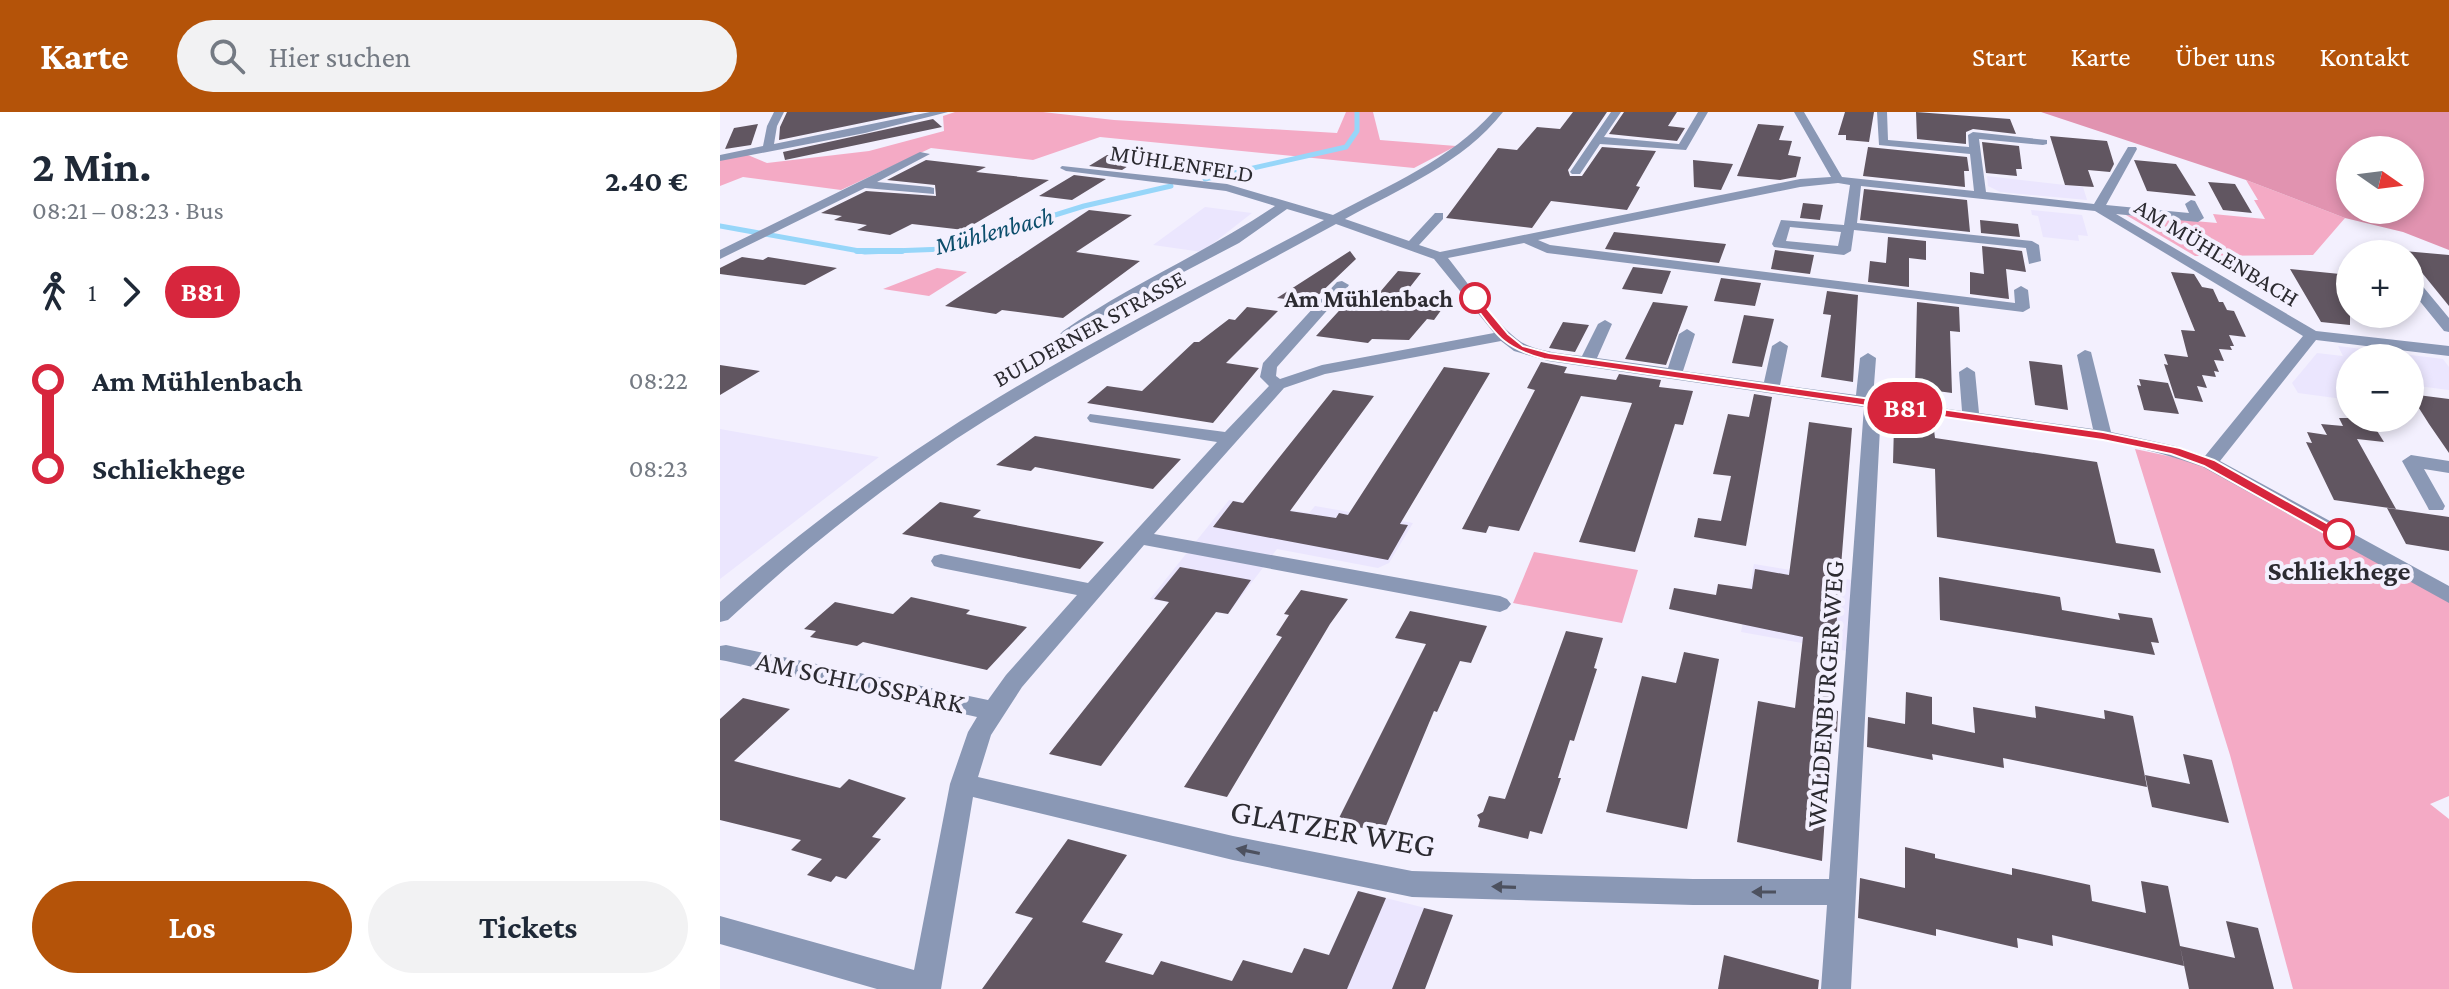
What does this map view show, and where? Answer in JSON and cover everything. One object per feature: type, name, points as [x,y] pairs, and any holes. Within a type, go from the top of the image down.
[{"type":"street","points":[[768,149],[772,126],[779,112]]},
{"type":"street","points":[[720,158],[943,112]]},
{"type":"street","name":"BULDERNER STRASSE","points":[[720,614],[760,578],[949,436],[1098,348],[1337,220],[1458,150],[1476,137],[1498,112]]},
{"type":"street","points":[[1576,172],[1616,112]]},
{"type":"street","points":[[1597,140],[1682,148],[1703,112]]},
{"type":"street","points":[[1799,112],[1838,180]]},
{"type":"street","points":[[1882,112],[1883,143],[1975,151]]},
{"type":"street","points":[[1980,195],[1973,135],[2043,142]]},
{"type":"street","name":"AM MÜHLENBACH","points":[[2098,208],[2132,149]]},
{"type":"street","points":[[720,255],[924,154]]},
{"type":"street","name":"MÜHLENFELD","points":[[1066,168],[1227,188],[1337,220],[1439,256]]},
{"type":"street","name":"AM MÜHLENBACH","points":[[1439,256],[1800,183],[1838,180],[2098,208],[2312,335]]},
{"type":"street","points":[[1524,238],[1547,249],[1776,277],[1828,267],[1844,251],[1856,182]]},
{"type":"street","points":[[864,184],[930,191]]},
{"type":"street","points":[[2143,199],[2148,213]]},
{"type":"street","points":[[2098,208],[2198,218],[2191,204]]},
{"type":"street","points":[[1068,334],[1108,306],[1234,240],[1285,205]]},
{"type":"street","points":[[1411,246],[1439,216]]},
{"type":"street","points":[[2021,290],[2023,308],[1873,289],[1779,244],[1785,223],[1849,228],[1938,242],[2032,245],[2034,261]]},
{"type":"street","points":[[1584,272],[1594,255]]},
{"type":"street","points":[[1439,256],[1506,338],[1519,348],[1669,378],[1771,389],[2103,436],[2175,451],[2209,463],[2449,595]]},
{"type":"street","points":[[1729,272],[1734,256]]},
{"type":"street","points":[[1677,283],[1683,266]]},
{"type":"street","points":[[1771,295],[1776,277]]},
{"type":"street","points":[[1921,278],[1921,295]]},
{"type":"street","points":[[1278,385],[1268,377],[1269,366],[1342,285]]},
{"type":"street","points":[[1871,307],[1873,289]]},
{"type":"street","points":[[2424,297],[2449,328]]},
{"type":"street","points":[[1975,302],[1976,320]]},
{"type":"street","points":[[1587,362],[1605,324]]},
{"type":"street","points":[[1669,378],[1687,334]]},
{"type":"street","points":[[2209,463],[2312,335],[2449,351]]},
{"type":"street","points":[[1490,358],[1506,338]]},
{"type":"street","name":"AM SCHLOSSPARK","points":[[720,930],[926,988],[963,784],[980,732],[1014,681],[1228,438],[1278,385],[1322,370],[1506,338]]},
{"type":"street","points":[[1771,389],[1780,346]]},
{"type":"street","points":[[2085,355],[2103,436]]},
{"type":"street","name":"WALDENBURGER WEG","points":[[1836,989],[1869,403],[1868,358]]},
{"type":"street","points":[[1967,372],[1971,417]]},
{"type":"street","points":[[1096,418],[1228,438]]},
{"type":"street","points":[[2436,506],[2411,461],[2449,467]]},
{"type":"street","points":[[1140,538],[1500,604]]},
{"type":"street","points":[[941,561],[1093,591]]},
{"type":"street","name":"AM SCHLOSSPARK","points":[[726,653],[993,711]]},
{"type":"street","name":"GLATZER WEG","points":[[963,784],[1233,848],[1412,884],[1693,892],[1842,892]]},
{"type":"shaded area","points":[[955,112],[1043,112],[1114,120],[1337,133],[1346,112],[1373,112],[1380,140],[1456,146],[1414,168],[1100,137],[1033,160],[931,148],[841,190],[743,177],[720,186],[720,158],[743,153],[767,163],[869,151],[944,131],[943,116]]},
{"type":"shaded area","points":[[2041,112],[2449,112],[2449,250],[2403,232],[2370,224],[2424,224],[2424,136],[2336,136],[2336,215],[2246,180]]},
{"type":"shaded area","points":[[1987,176],[2083,187],[2087,200],[2000,192],[1988,186]]},
{"type":"shaded area","points":[[2246,180],[2336,215],[2336,224],[2340,224],[2313,255],[2195,256],[2126,215],[2217,223],[2213,214],[2265,219],[2254,200],[2258,200]]},
{"type":"shaded area","points":[[1205,207],[1252,213],[1202,252],[1153,245]]},
{"type":"shaded area","points":[[2031,210],[2082,215],[2088,236],[2078,235],[2079,241],[2043,237],[2038,216],[2032,215]]},
{"type":"shaded area","points":[[937,268],[967,272],[929,296],[883,289]]},
{"type":"shaded area","points":[[2317,353],[2336,355],[2336,398],[2298,393],[2292,383]]},
{"type":"shaded area","points":[[2424,357],[2443,359],[2449,367],[2449,390],[2424,387]]},
{"type":"shaded area","points":[[720,429],[879,457],[720,579]]},
{"type":"shaded area","points":[[2135,449],[2201,463],[2449,600],[2449,796],[2430,804],[2449,819],[2449,989],[2293,989],[2230,755]]},
{"type":"shaded area","points":[[1229,500],[1309,513],[1315,506],[1413,523],[1389,563],[1378,568],[1277,549],[1228,614],[1150,599]]},
{"type":"shaded area","points":[[1534,552],[1638,570],[1622,623],[1513,603]]},
{"type":"shaded area","points":[[1754,564],[1852,580],[1847,651],[1741,632]]},
{"type":"shaded area","points":[[1358,891],[1453,915],[1425,989],[1313,989]]},
{"type":"building","points":[[787,112],[915,112],[779,140],[780,127]]},
{"type":"building","points":[[1573,112],[1607,112],[1568,170],[1570,176],[1582,176],[1602,147],[1656,151],[1636,186],[1640,187],[1627,210],[1551,201],[1532,228],[1446,218],[1498,148],[1517,150],[1537,127],[1560,129]]},
{"type":"building","points":[[1624,112],[1677,112],[1668,126],[1685,128],[1677,141],[1609,134]]},
{"type":"building","points":[[1845,112],[1874,112],[1869,142],[1846,140],[1846,135],[1838,135]]},
{"type":"building","points":[[1916,112],[2010,119],[2016,134],[1973,129],[1966,132],[1966,144],[1917,139]]},
{"type":"building","points":[[933,119],[942,127],[785,160],[783,152]]},
{"type":"building","points":[[758,124],[751,145],[725,149],[734,128]]},
{"type":"building","points":[[1758,124],[1784,126],[1779,140],[1792,141],[1788,155],[1801,157],[1796,177],[1780,180],[1737,176]]},
{"type":"building","points":[[2050,136],[2107,141],[2114,164],[2110,172],[2088,170],[2094,187],[2065,185]]},
{"type":"building","points":[[1982,142],[2019,146],[2022,169],[2016,169],[2017,176],[1986,173]]},
{"type":"building","points":[[1868,147],[1967,157],[1969,171],[1964,171],[1965,187],[1863,176]]},
{"type":"building","points":[[1107,155],[1139,159],[1122,170],[1089,166]]},
{"type":"building","points":[[926,160],[986,167],[976,172],[1049,180],[964,230],[912,224],[890,235],[857,230],[867,225],[834,220],[842,216],[821,213],[866,191],[936,196],[935,185],[887,180]]},
{"type":"building","points":[[1693,160],[1733,164],[1721,190],[1694,187]]},
{"type":"building","points":[[2134,160],[2176,164],[2196,196],[2147,191]]},
{"type":"building","points":[[1074,175],[1106,179],[1072,200],[1039,196]]},
{"type":"building","points":[[2208,182],[2235,184],[2252,213],[2223,210]]},
{"type":"building","points":[[1864,189],[1967,200],[1970,232],[1860,220]]},
{"type":"building","points":[[1803,203],[1823,205],[1820,220],[1800,218]]},
{"type":"building","points":[[1089,210],[1132,215],[1076,252],[1140,261],[1063,318],[1002,310],[996,314],[945,306]]},
{"type":"building","points":[[1980,220],[2018,224],[2020,237],[1981,233]]},
{"type":"building","points":[[1614,232],[1726,244],[1719,263],[1605,249]]},
{"type":"building","points":[[1888,237],[1926,241],[1926,260],[1909,258],[1909,287],[1868,282],[1870,261],[1886,263]]},
{"type":"building","points":[[1982,246],[2022,251],[2026,272],[2006,269],[2009,299],[1970,294],[1970,272],[1984,274]]},
{"type":"building","points":[[1775,250],[1814,255],[1810,274],[1771,269]]},
{"type":"building","points":[[1350,251],[1356,259],[1311,302],[1277,298]]},
{"type":"building","points":[[2424,253],[2449,255],[2449,306],[2424,275]]},
{"type":"building","points":[[742,257],[763,260],[768,257],[837,268],[805,285],[720,274],[720,268]]},
{"type":"building","points":[[1633,267],[1671,271],[1662,294],[1622,289]]},
{"type":"building","points":[[2290,269],[2336,274],[2336,324],[2321,322]]},
{"type":"building","points":[[1398,271],[1421,273],[1403,296],[1447,302],[1434,320],[1427,319],[1409,340],[1372,339],[1368,343],[1316,336],[1358,290],[1380,292]]},
{"type":"building","points":[[2171,272],[2194,274],[2202,287],[2213,289],[2219,302],[2223,302],[2227,310],[2234,311],[2246,337],[2229,335],[2234,346],[2230,346],[2232,350],[2219,349],[2224,361],[2214,360],[2219,372],[2214,371],[2216,377],[2202,375],[2207,388],[2197,386],[2203,402],[2175,398],[2164,364],[2168,365],[2164,354],[2188,357],[2181,330],[2195,331]]},
{"type":"building","points":[[1721,278],[1761,283],[1755,306],[1714,301]]},
{"type":"building","points":[[1827,291],[1858,295],[1853,382],[1821,377],[1831,315],[1823,314]]},
{"type":"building","points":[[1653,302],[1688,306],[1666,365],[1625,359]]},
{"type":"building","points":[[1917,302],[1959,307],[1960,332],[1950,331],[1952,393],[1915,388]]},
{"type":"building","points":[[1247,307],[1278,311],[1226,363],[1259,368],[1213,423],[1087,403],[1107,386],[1142,391],[1194,342],[1199,342],[1229,319],[1235,320]]},
{"type":"building","points":[[1744,315],[1774,319],[1762,367],[1732,363]]},
{"type":"building","points":[[1563,322],[1589,325],[1575,352],[1549,348]]},
{"type":"building","points":[[2029,361],[2062,365],[2068,410],[2035,405]]},
{"type":"building","points":[[1541,362],[1567,367],[1564,373],[1616,380],[1619,374],[1661,380],[1659,387],[1693,391],[1683,425],[1675,424],[1635,552],[1579,542],[1632,403],[1581,396],[1519,531],[1489,526],[1486,533],[1462,529],[1535,390],[1527,388]]},
{"type":"building","points":[[720,365],[760,371],[720,395]]},
{"type":"building","points":[[1444,367],[1490,373],[1400,524],[1408,525],[1388,560],[1213,527],[1233,501],[1243,503],[1333,390],[1374,396],[1290,511],[1336,518],[1339,513],[1348,515]]},
{"type":"building","points":[[2139,379],[2168,383],[2179,414],[2144,410],[2137,385],[2141,386]]},
{"type":"building","points":[[1754,394],[1772,397],[1746,546],[1694,537],[1698,518],[1721,521],[1731,476],[1713,474],[1728,414],[1749,417]]},
{"type":"building","points":[[2424,396],[2449,399],[2449,453],[2424,416]]},
{"type":"building","points":[[1809,422],[1852,428],[1832,680],[1835,681],[1833,710],[1838,711],[1837,732],[1832,731],[1830,740],[1822,861],[1737,842],[1758,701],[1795,708],[1803,637],[1669,609],[1674,588],[1716,595],[1718,584],[1752,589],[1755,569],[1789,575]]},
{"type":"building","points":[[2321,424],[2336,425],[2336,432],[2378,432],[2384,442],[2357,439],[2396,509],[2334,500],[2306,442],[2312,443],[2307,432],[2327,435]]},
{"type":"building","points":[[1894,425],[1934,430],[1935,438],[2097,462],[2116,543],[2154,549],[2161,573],[1937,537],[1935,469],[1893,463]]},
{"type":"building","points":[[1035,436],[1181,459],[1153,489],[1035,467],[1031,471],[996,465]]},
{"type":"building","points":[[940,502],[981,510],[973,517],[1104,542],[1080,569],[902,534]]},
{"type":"building","points":[[2387,508],[2449,517],[2449,551],[2406,544]]},
{"type":"building","points":[[1180,567],[1251,580],[1228,614],[1216,612],[1101,766],[1049,754],[1169,602],[1154,599]]},
{"type":"building","points":[[1939,577],[2060,597],[2062,610],[2120,620],[2118,613],[2152,618],[2159,643],[2151,642],[2155,655],[1940,620]]},
{"type":"building","points":[[1301,590],[1348,599],[1227,797],[1184,787],[1282,637],[1276,635],[1289,615],[1284,614]]},
{"type":"building","points":[[911,597],[970,610],[966,614],[1027,627],[987,670],[863,642],[857,646],[810,637],[816,631],[804,629],[835,602],[893,614]]},
{"type":"building","points":[[1410,611],[1487,626],[1471,663],[1460,661],[1437,712],[1434,711],[1383,833],[1337,822],[1426,644],[1395,638]]},
{"type":"building","points":[[1566,631],[1603,638],[1594,668],[1597,669],[1574,741],[1570,740],[1542,834],[1530,831],[1528,839],[1478,827],[1480,820],[1477,815],[1483,812],[1489,796],[1505,799]]},
{"type":"building","points":[[1684,652],[1719,659],[1687,829],[1606,812],[1642,676],[1676,683]]},
{"type":"building","points":[[1906,692],[1932,697],[1932,724],[1975,733],[1973,707],[2036,718],[2035,706],[2105,719],[2104,710],[2133,716],[2147,787],[2003,758],[2004,768],[1932,754],[1933,760],[1867,747],[1868,717],[1905,724]]},
{"type":"building","points":[[743,698],[790,709],[734,761],[840,788],[849,779],[906,798],[872,837],[881,839],[846,879],[836,876],[831,882],[807,875],[822,859],[791,850],[801,840],[720,820],[720,719]]},
{"type":"building","points":[[2183,754],[2212,760],[2229,823],[2152,807],[2145,775],[2190,784]]},
{"type":"building","points":[[1068,839],[1127,855],[1082,922],[1123,934],[1105,962],[1153,975],[1161,961],[1232,981],[1243,960],[1292,973],[1304,948],[1329,955],[1358,891],[1386,898],[1347,989],[982,989],[1033,918],[1015,913]]},
{"type":"building","points":[[1905,847],[1935,854],[1935,858],[2012,875],[2012,868],[2090,885],[2092,901],[2146,913],[2141,881],[2168,886],[2184,966],[2052,935],[2053,946],[2017,938],[2018,948],[1936,929],[1936,936],[1858,918],[1860,878],[1905,888]]},
{"type":"building","points":[[1424,908],[1453,915],[1425,989],[1392,989]]},
{"type":"building","points":[[2226,921],[2258,928],[2274,989],[2189,989],[2180,946],[2235,958]]},
{"type":"building","points":[[1724,955],[1819,980],[1818,989],[1718,989]]},
{"type":"waterway","name":"Mühlenbach","points":[[1205,179],[1346,147],[1357,131],[1357,112]]},
{"type":"waterway","name":"Mühlenbach","points":[[892,251],[945,249],[1084,206],[1171,186]]},
{"type":"waterway","name":"Mühlenbach","points":[[720,226],[859,251]]},
{"type":"waterway","name":"Mühlenbach","points":[[859,251],[892,251]]},
{"type":"waterway","name":"Mühlenbach","points":[[859,251],[892,251]]},
{"type":"waterway","name":"Mühlenbach","points":[[892,251],[902,251]]},
{"type":"bus line","name":"B81","points":[[1475,298],[1504,336],[1519,348],[1548,356],[2103,436],[2175,451],[2209,463],[2339,534]]},
{"type":"place","name":"Am Mühlenbach","points":[[1475,298]]},
{"type":"place","name":"Schliekhege","points":[[2339,534]]}]
